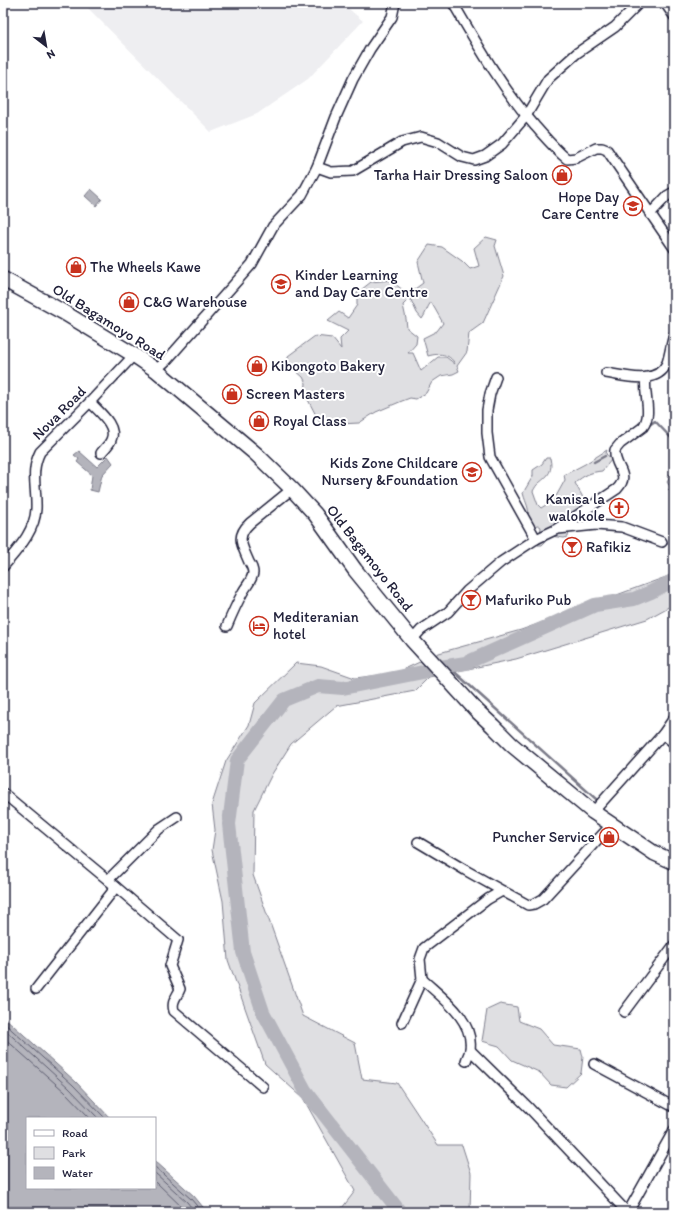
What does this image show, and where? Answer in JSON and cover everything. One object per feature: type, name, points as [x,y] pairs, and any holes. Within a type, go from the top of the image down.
[{"type":"main road","name":"Old Bagamoyo Road","points":[[4,281],[63,312],[156,370],[256,454],[292,489],[314,514],[355,570],[412,640],[477,711],[512,745],[592,812],[654,853],[674,862]]},
{"type":"street","points":[[156,370],[167,360],[252,264],[273,226],[302,195],[317,167],[336,117],[354,79],[370,48],[392,17],[395,3]]},
{"type":"street","points":[[453,3],[483,55],[526,116],[567,159],[576,158],[596,148],[607,150],[674,248]]},
{"type":"street","points":[[317,167],[331,172],[353,171],[402,142],[421,137],[438,142],[462,157],[474,160],[486,156],[502,144],[526,116],[548,79],[577,53],[615,27],[639,3]]},
{"type":"street","points":[[665,3],[674,16]]},
{"type":"street","points":[[650,214],[667,196],[674,192]]},
{"type":"street","points":[[606,373],[632,378],[646,378],[656,374],[664,368],[674,335]]},
{"type":"street","name":"Nova Road","points":[[3,567],[23,542],[31,526],[36,510],[34,470],[40,452],[134,355]]},
{"type":"street","points":[[496,377],[486,410],[486,433],[490,457],[536,540]]},
{"type":"street","points":[[412,640],[421,630],[448,612],[467,591],[513,554],[555,530],[617,490],[623,482],[623,478],[615,457],[615,450],[620,444],[643,427],[646,423],[646,397],[644,387],[646,378]]},
{"type":"street","points":[[90,402],[113,430],[112,440],[101,453]]},
{"type":"street","points":[[227,626],[244,590],[251,580],[253,573],[244,549],[241,534],[250,523],[292,489]]},
{"type":"street","points":[[555,530],[596,525],[622,527],[662,542]]},
{"type":"street","points":[[592,812],[663,734],[674,718]]},
{"type":"street","points":[[663,734],[674,743]]},
{"type":"street","points":[[3,793],[178,940],[170,966],[180,989],[179,994],[174,999],[174,1011],[263,1087]]},
{"type":"street","points":[[108,880],[159,829],[177,817]]},
{"type":"street","points":[[418,842],[502,892],[528,905],[534,904],[543,899],[610,824]]},
{"type":"street","points":[[36,989],[116,887]]},
{"type":"street","points":[[402,1023],[422,979],[420,959],[424,948],[488,899],[502,892]]},
{"type":"street","points":[[624,1012],[674,945]]},
{"type":"street","points":[[422,979],[458,1013],[465,1023],[470,1037],[470,1050],[466,1061]]},
{"type":"street","points":[[470,1050],[538,1118],[628,1212],[674,1130]]},
{"type":"street","points":[[594,1064],[674,1107]]},
{"type":"shaded area","points":[[83,3],[342,3],[363,21],[308,79],[257,114],[211,132]]},
{"type":"shaded area","name":"Hope Day Care Centre","points":[[632,199],[639,207],[629,214],[625,208],[630,204],[628,202]]},
{"type":"green space","points":[[486,237],[497,240],[495,246],[504,276],[483,323],[469,333],[467,352],[457,366],[459,371],[453,374],[441,376],[432,382],[426,393],[416,399],[410,398],[402,401],[376,412],[359,423],[321,425],[305,394],[306,383],[303,377],[288,364],[288,356],[315,336],[332,338],[341,349],[340,339],[348,331],[328,321],[339,312],[348,318],[357,305],[357,293],[371,282],[390,280],[408,294],[423,283],[418,262],[429,245],[442,247],[462,261],[470,269],[479,266],[474,248]],"holes":[[[410,298],[417,313],[422,319],[431,302],[443,323],[437,331],[423,338],[428,356],[436,354],[447,356],[453,360],[455,364],[446,357],[438,357],[421,371],[413,353],[408,353],[416,344],[417,336],[407,328],[403,305]]]},
{"type":"green space","points":[[607,450],[606,454],[612,459],[602,471],[588,474],[575,483],[586,503],[586,510],[576,516],[573,513],[567,515],[561,520],[560,522],[569,532],[568,537],[564,538],[551,536],[542,545],[534,543],[540,534],[541,527],[538,525],[531,526],[527,521],[528,510],[523,493],[533,476],[533,470],[542,464],[546,458],[550,458],[551,466],[549,472],[533,491],[538,505],[541,508],[554,500],[565,480],[564,475]]},
{"type":"green space","points":[[674,474],[674,490],[668,490],[671,488],[667,482],[669,479],[667,476]]},
{"type":"green space","points":[[674,574],[674,604],[647,619],[516,659],[429,677],[415,691],[336,706],[291,744],[272,774],[254,810],[253,875],[303,1016],[355,1043],[362,1079],[397,1083],[438,1145],[462,1145],[471,1173],[470,1212],[339,1212],[355,1191],[303,1098],[265,1064],[228,960],[223,901],[212,850],[215,830],[212,804],[226,761],[249,725],[255,703],[296,663],[321,666],[355,678],[396,673],[439,653],[521,630]]},
{"type":"green space","points":[[500,1004],[517,1007],[519,1021],[539,1029],[553,1045],[581,1049],[583,1057],[581,1073],[566,1087],[551,1085],[539,1072],[512,1060],[499,1046],[482,1041],[487,1010]]},
{"type":"water","points":[[91,189],[102,199],[96,206],[85,196]]},
{"type":"water","points":[[79,451],[97,467],[108,456],[113,463],[102,475],[98,492],[90,490],[92,475],[77,462],[79,459],[74,455]]},
{"type":"water","points":[[3,1016],[76,1082],[109,1117],[26,1117],[26,1189],[156,1189],[156,1162],[194,1196],[207,1212],[3,1212]]},
{"type":"waterway","points":[[648,426],[655,421],[674,441]]},
{"type":"waterway","points":[[594,462],[605,456]]},
{"type":"waterway","points":[[400,1212],[305,1090],[263,1012],[243,952],[229,824],[237,760],[284,700],[318,686],[343,688],[423,672],[434,668],[466,663],[595,605],[634,599],[674,580]]},
{"type":"waterway","points":[[448,666],[596,799]]},
{"type":"place","name":"Tarha Hair Dressing Saloon","points":[[562,175]]},
{"type":"place","name":"Hope Day Care Centre","points":[[633,206]]},
{"type":"place","name":"The Wheels Kawe","points":[[76,267]]},
{"type":"place","name":"Kinder Learning and Day Care Centre","points":[[281,284]]},
{"type":"place","name":"C&G Warehouse","points":[[129,302]]},
{"type":"place","name":"Kibongoto Bakery","points":[[257,366]]},
{"type":"place","name":"Screen Masters","points":[[232,394]]},
{"type":"place","name":"Royal Class","points":[[259,421]]},
{"type":"place","name":"Kids Zone Childcare Nursery &Foundation","points":[[472,472]]},
{"type":"place","name":"Kanisa la walokole","points":[[619,508]]},
{"type":"place","name":"Rafikiz","points":[[572,547]]},
{"type":"place","name":"Mafuriko Pub","points":[[471,600]]},
{"type":"place","name":"Mediteranian hotel","points":[[259,626]]},
{"type":"place","name":"Puncher Service","points":[[609,837]]}]
